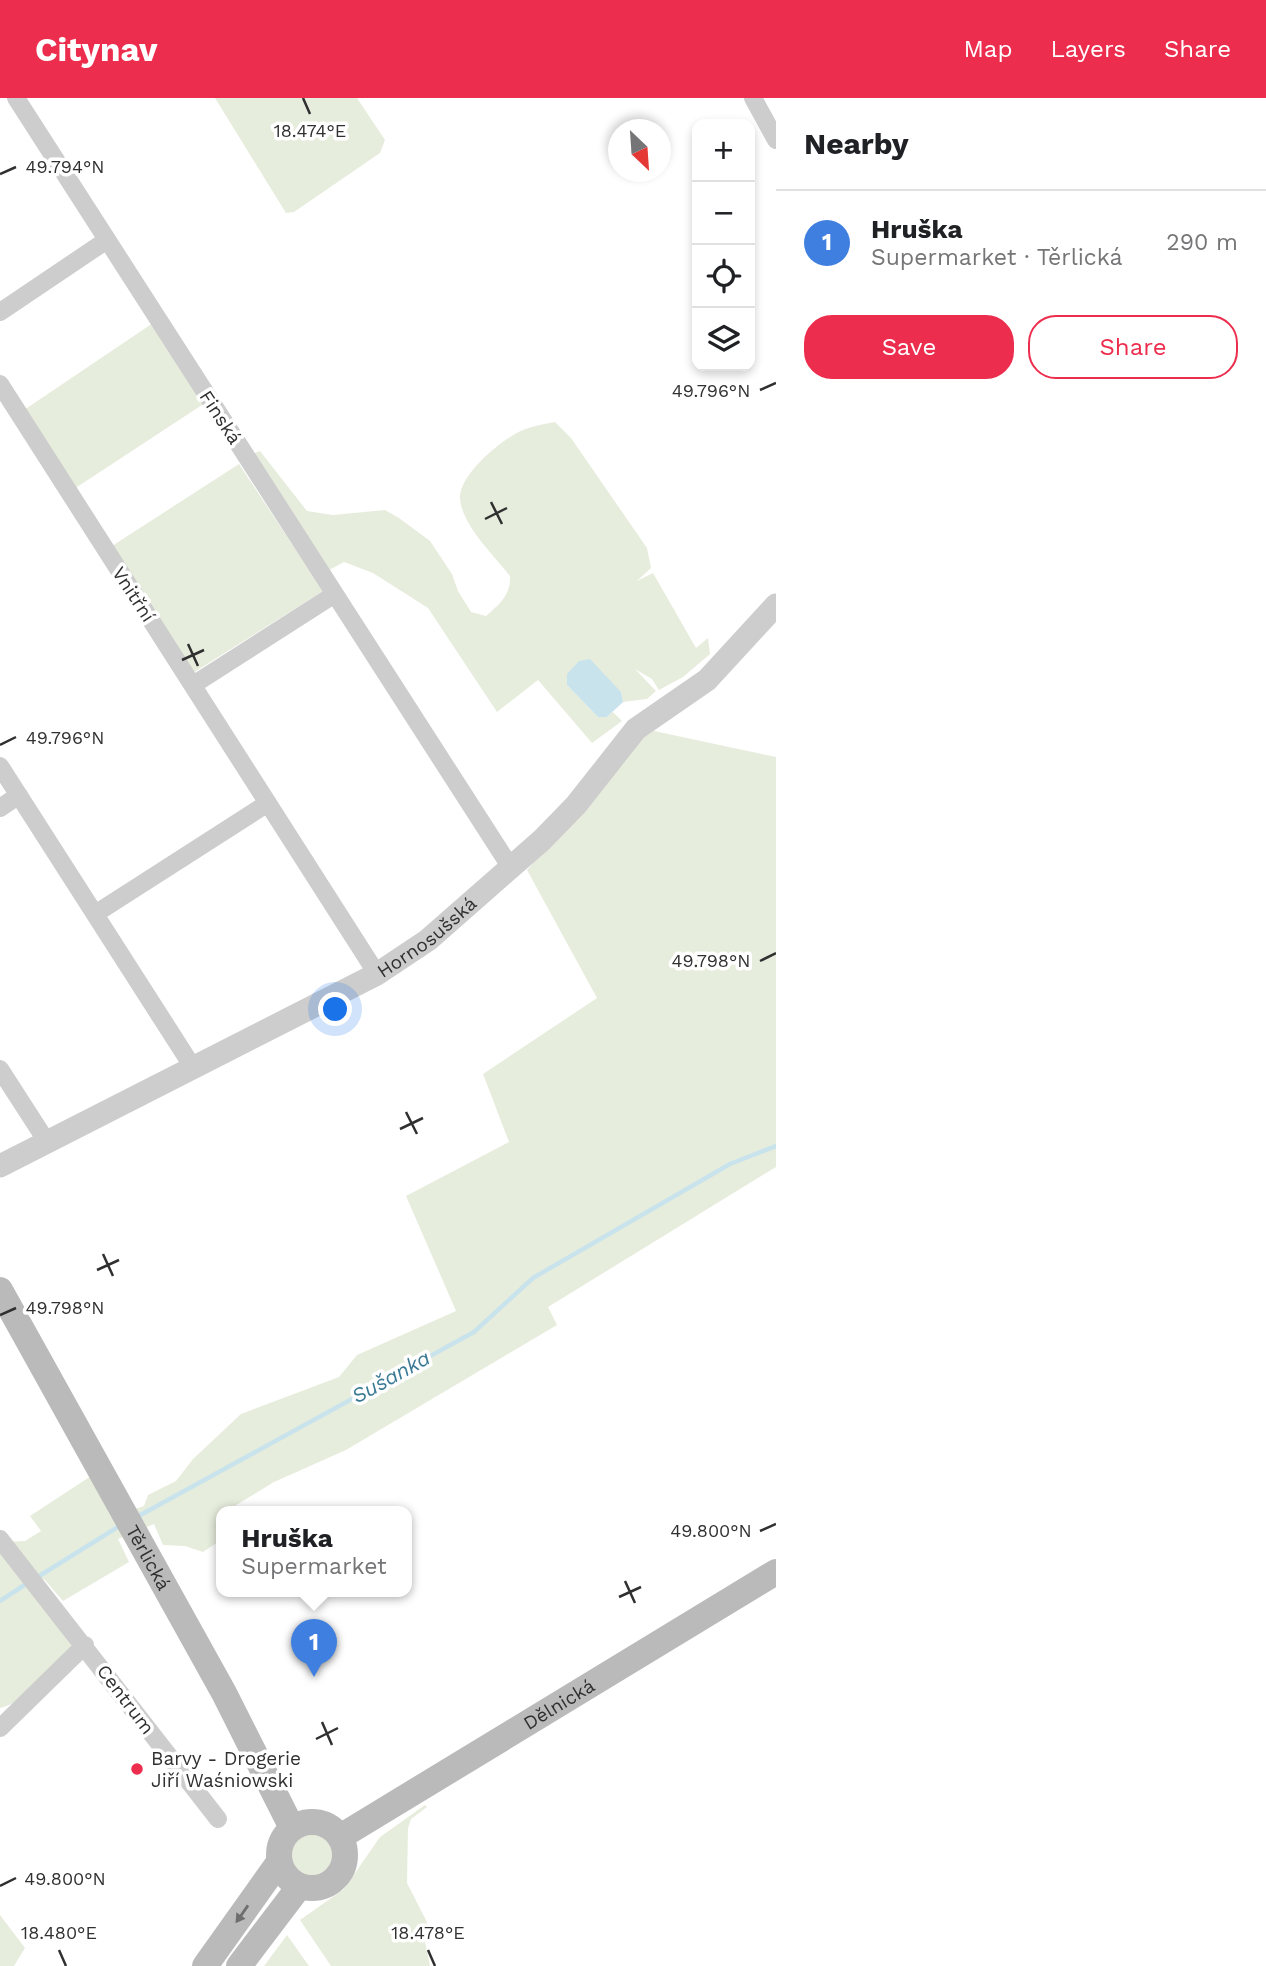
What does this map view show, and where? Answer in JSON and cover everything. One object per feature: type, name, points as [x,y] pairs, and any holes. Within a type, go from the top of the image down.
[{"type":"main road","name":"Těrlická","points":[[0,1290],[223,1693],[292,1828]]},
{"type":"main road","name":"Dělnická","points":[[340,1837],[776,1572]]},
{"type":"main road","points":[[313,1822],[333,1829],[340,1837],[346,1857],[338,1877],[320,1888],[299,1887],[286,1877],[279,1862],[279,1847],[292,1828],[313,1822]]},
{"type":"main road","points":[[205,1966],[279,1862]]},
{"type":"main road","points":[[239,1966],[299,1887]]},
{"type":"street","name":"Finská","points":[[16,98],[511,868]]},
{"type":"street","points":[[753,98],[776,140]]},
{"type":"street","points":[[0,312],[107,240]]},
{"type":"street","name":"Vnitřní","points":[[0,384],[377,974]]},
{"type":"street","points":[[193,685],[335,594]]},
{"type":"street","name":"Hornosušská","points":[[0,1166],[377,974],[428,940],[511,868],[576,805],[636,729],[706,680],[776,605]]},
{"type":"street","points":[[0,766],[194,1069]]},
{"type":"street","points":[[0,808],[19,795]]},
{"type":"street","points":[[95,914],[268,803]]},
{"type":"street","points":[[0,1069],[47,1142]]},
{"type":"street","name":"Centrum","points":[[0,1539],[32,1576],[218,1819]]},
{"type":"street","name":"Centrum","points":[[0,1728],[85,1645]]},
{"type":"green space","points":[[215,98],[357,98],[385,140],[380,153],[294,212],[286,213]]},
{"type":"green space","points":[[153,323],[205,403],[74,489],[24,410]]},
{"type":"green space","points":[[555,422],[571,438],[647,548],[651,568],[637,581],[653,573],[696,648],[708,638],[710,654],[683,677],[659,690],[652,679],[635,669],[656,691],[647,699],[623,702],[621,692],[567,685],[598,717],[607,717],[613,712],[622,721],[592,743],[538,680],[497,712],[428,608],[373,573],[344,562],[329,570],[252,454],[260,451],[307,511],[333,515],[385,510],[399,518],[430,541],[452,574],[458,591],[471,612],[486,616],[500,604],[506,594],[510,576],[467,520],[460,499],[461,489],[483,458],[504,441],[527,429]]},
{"type":"green space","points":[[239,464],[323,591],[193,673],[112,546]]},
{"type":"green space","points":[[645,729],[776,757],[776,1167],[548,1307],[557,1325],[346,1450],[274,1482],[235,1506],[216,1506],[216,1543],[203,1552],[185,1546],[163,1545],[154,1524],[118,1539],[129,1562],[63,1601],[44,1579],[31,1588],[73,1648],[30,1692],[0,1708],[0,1542],[25,1541],[41,1531],[30,1516],[91,1476],[111,1517],[144,1506],[148,1495],[176,1481],[193,1459],[241,1414],[339,1377],[357,1355],[456,1311],[406,1196],[509,1142],[483,1074],[597,998],[527,870]]},
{"type":"green space","points":[[425,1805],[427,1807],[411,1819],[408,1828],[407,1883],[430,1928],[423,1932],[430,1966],[331,1966],[300,1920],[344,1889],[380,1837]]},
{"type":"green space","points":[[310,1832],[326,1839],[333,1855],[326,1871],[310,1878],[294,1871],[287,1855],[294,1839]]},
{"type":"green space","points":[[0,1915],[25,1948],[14,1966],[0,1966]]},
{"type":"green space","points":[[287,1935],[309,1966],[264,1966]]},
{"type":"water","points":[[590,659],[621,692],[623,702],[607,717],[598,717],[567,685],[567,674],[579,661]]},
{"type":"waterway","name":"Sušanka","points":[[135,1518],[474,1332],[533,1278],[730,1164],[776,1146]]},
{"type":"waterway","name":"Sušanka","points":[[36,1578],[121,1525]]},
{"type":"waterway","name":"Sušanka","points":[[0,1601],[29,1582]]},
{"type":"place","name":"Hruška","points":[[314,1677]]},
{"type":"place","name":"Barvy - Drogerie Jiří Waśniowski","points":[[137,1769]]}]
